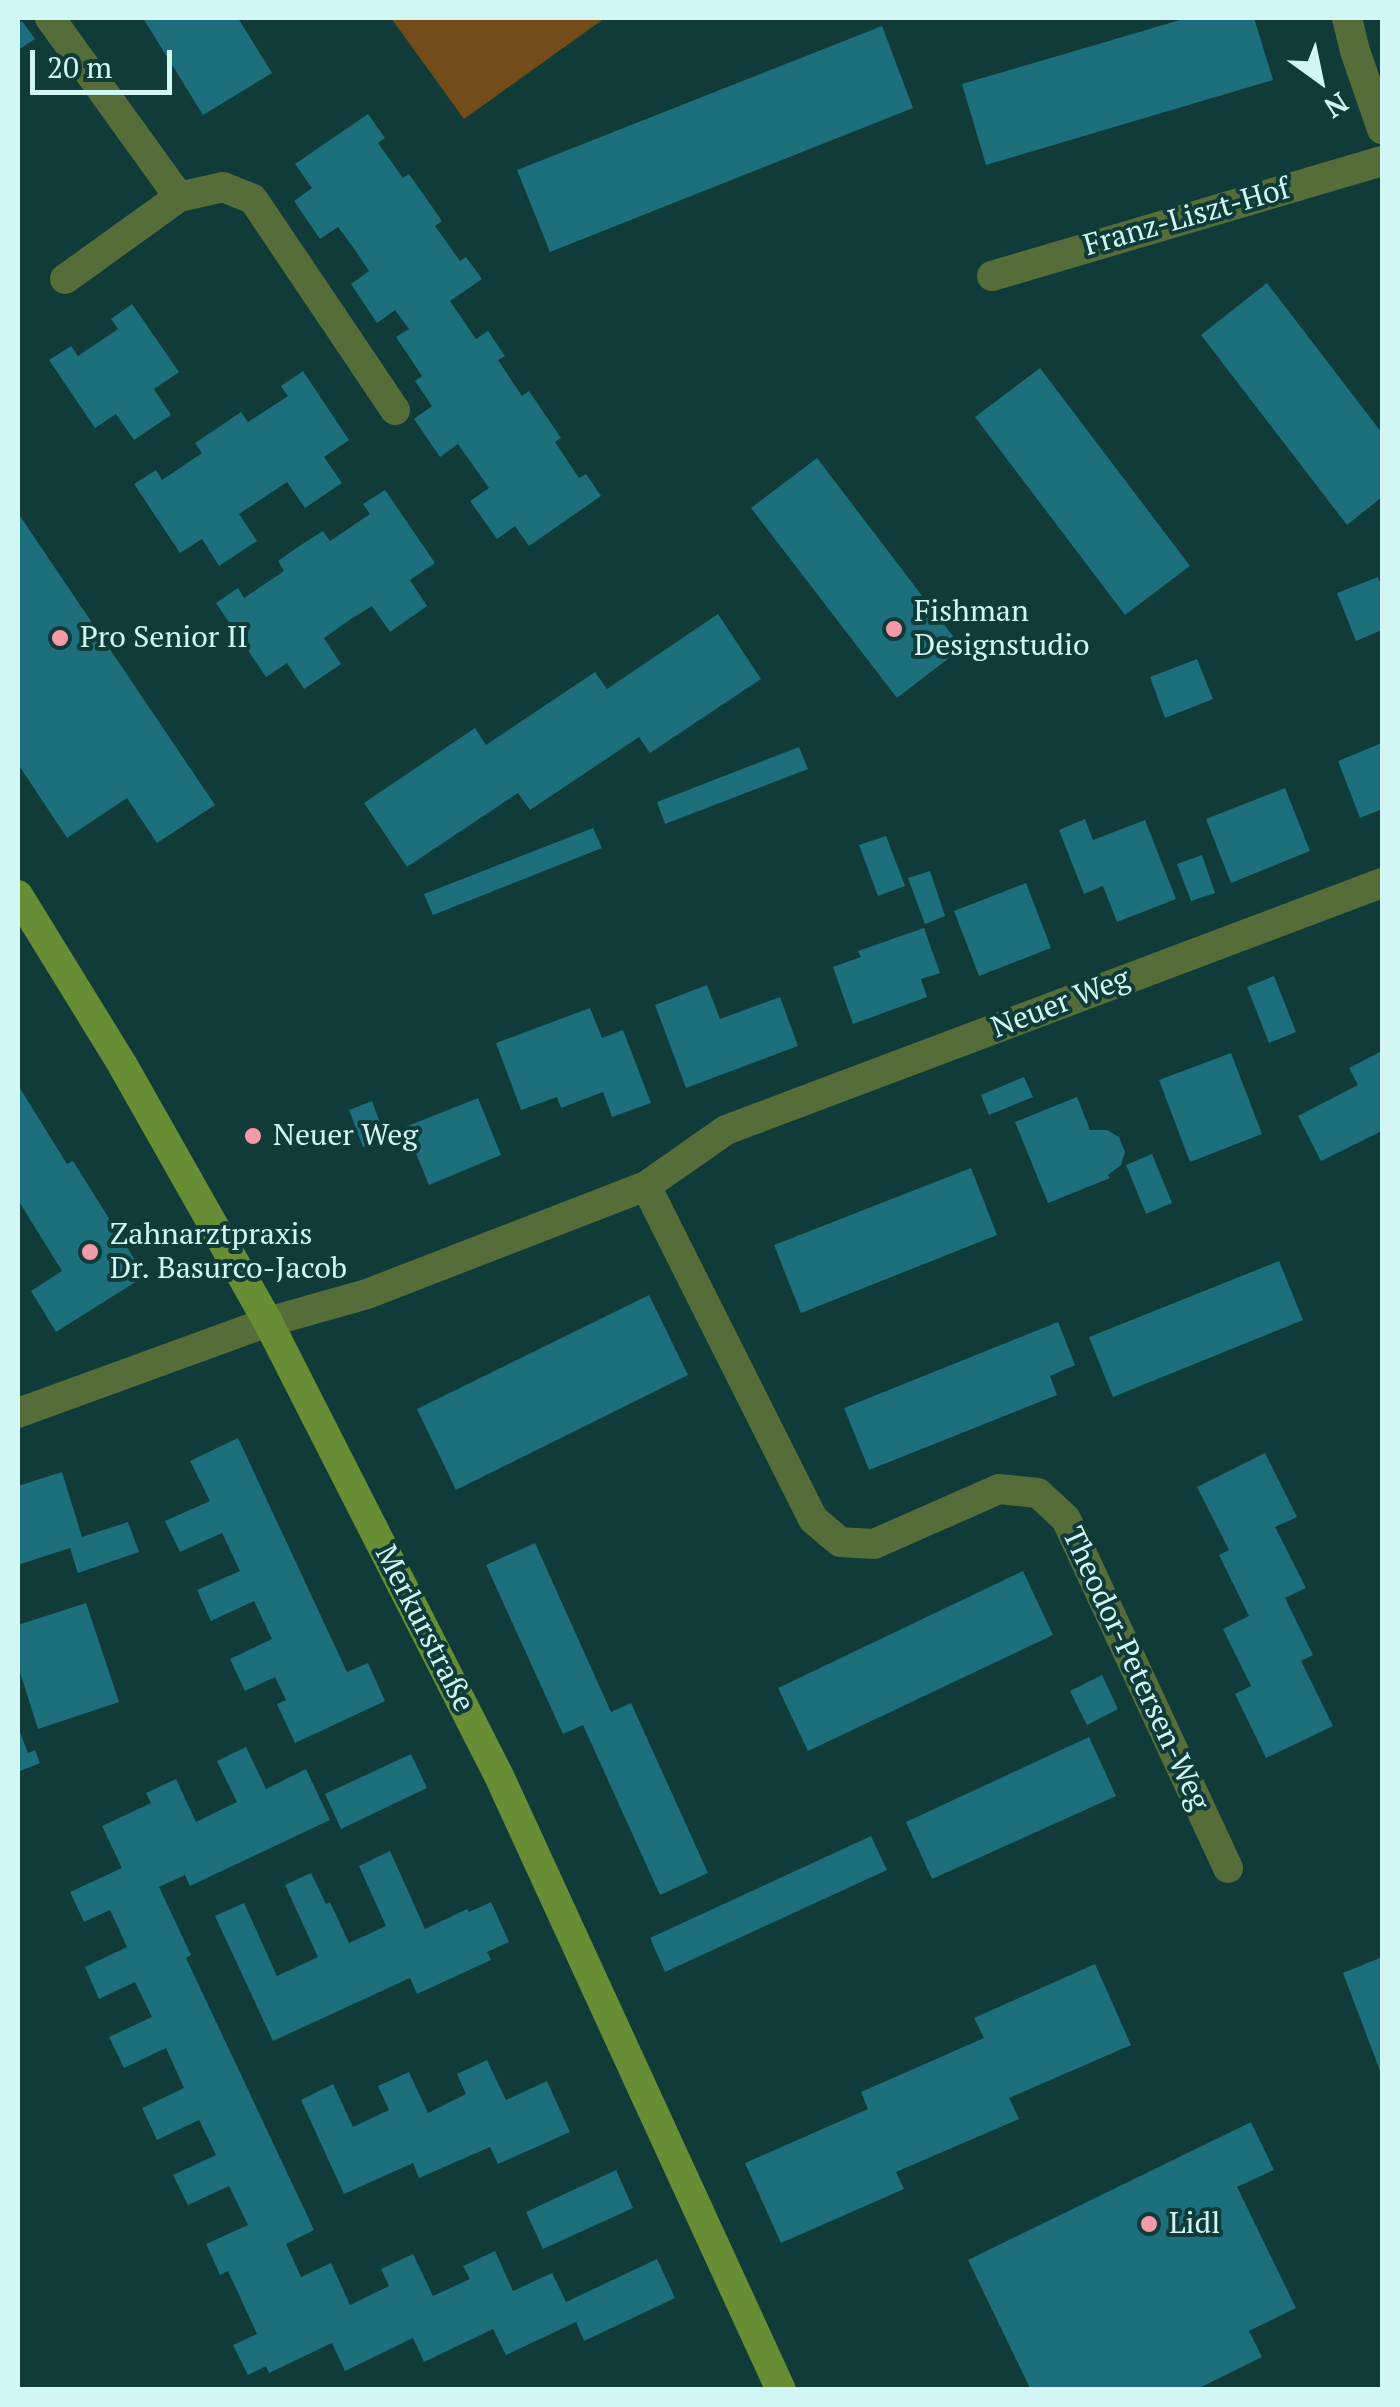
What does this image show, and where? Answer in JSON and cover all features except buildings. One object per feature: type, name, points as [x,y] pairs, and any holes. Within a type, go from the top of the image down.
[{"type":"street","points":[[50,18],[178,197]]},
{"type":"street","points":[[1347,18],[1382,129]]},
{"type":"street","name":"Franz-Liszt-Hof","points":[[992,276],[1382,161]]},
{"type":"street","points":[[65,279],[178,197],[223,187],[253,199],[395,410]]},
{"type":"street","name":"Neuer Weg","points":[[18,1413],[268,1322],[367,1294],[646,1186],[726,1130],[1382,883]]},
{"type":"street","name":"Merkurstraße","points":[[18,895],[122,1064],[268,1322],[499,1776],[781,2390]]},
{"type":"street","name":"Theodor-Petersen-Weg","points":[[646,1186],[813,1518],[840,1542],[874,1544],[999,1489],[1038,1493],[1066,1519],[1228,1868]]},
{"type":"shaded area","points":[[391,18],[605,18],[464,119]]},
{"type":"place","name":"Fishman Designstudio","points":[[894,629]]},
{"type":"place","name":"Pro Senior II","points":[[60,638]]},
{"type":"place","name":"Neuer Weg","points":[[253,1136]]},
{"type":"place","name":"Zahnarztpraxis Dr. Basurco-Jacob","points":[[90,1252]]},
{"type":"place","name":"Lidl","points":[[1149,2224]]}]
